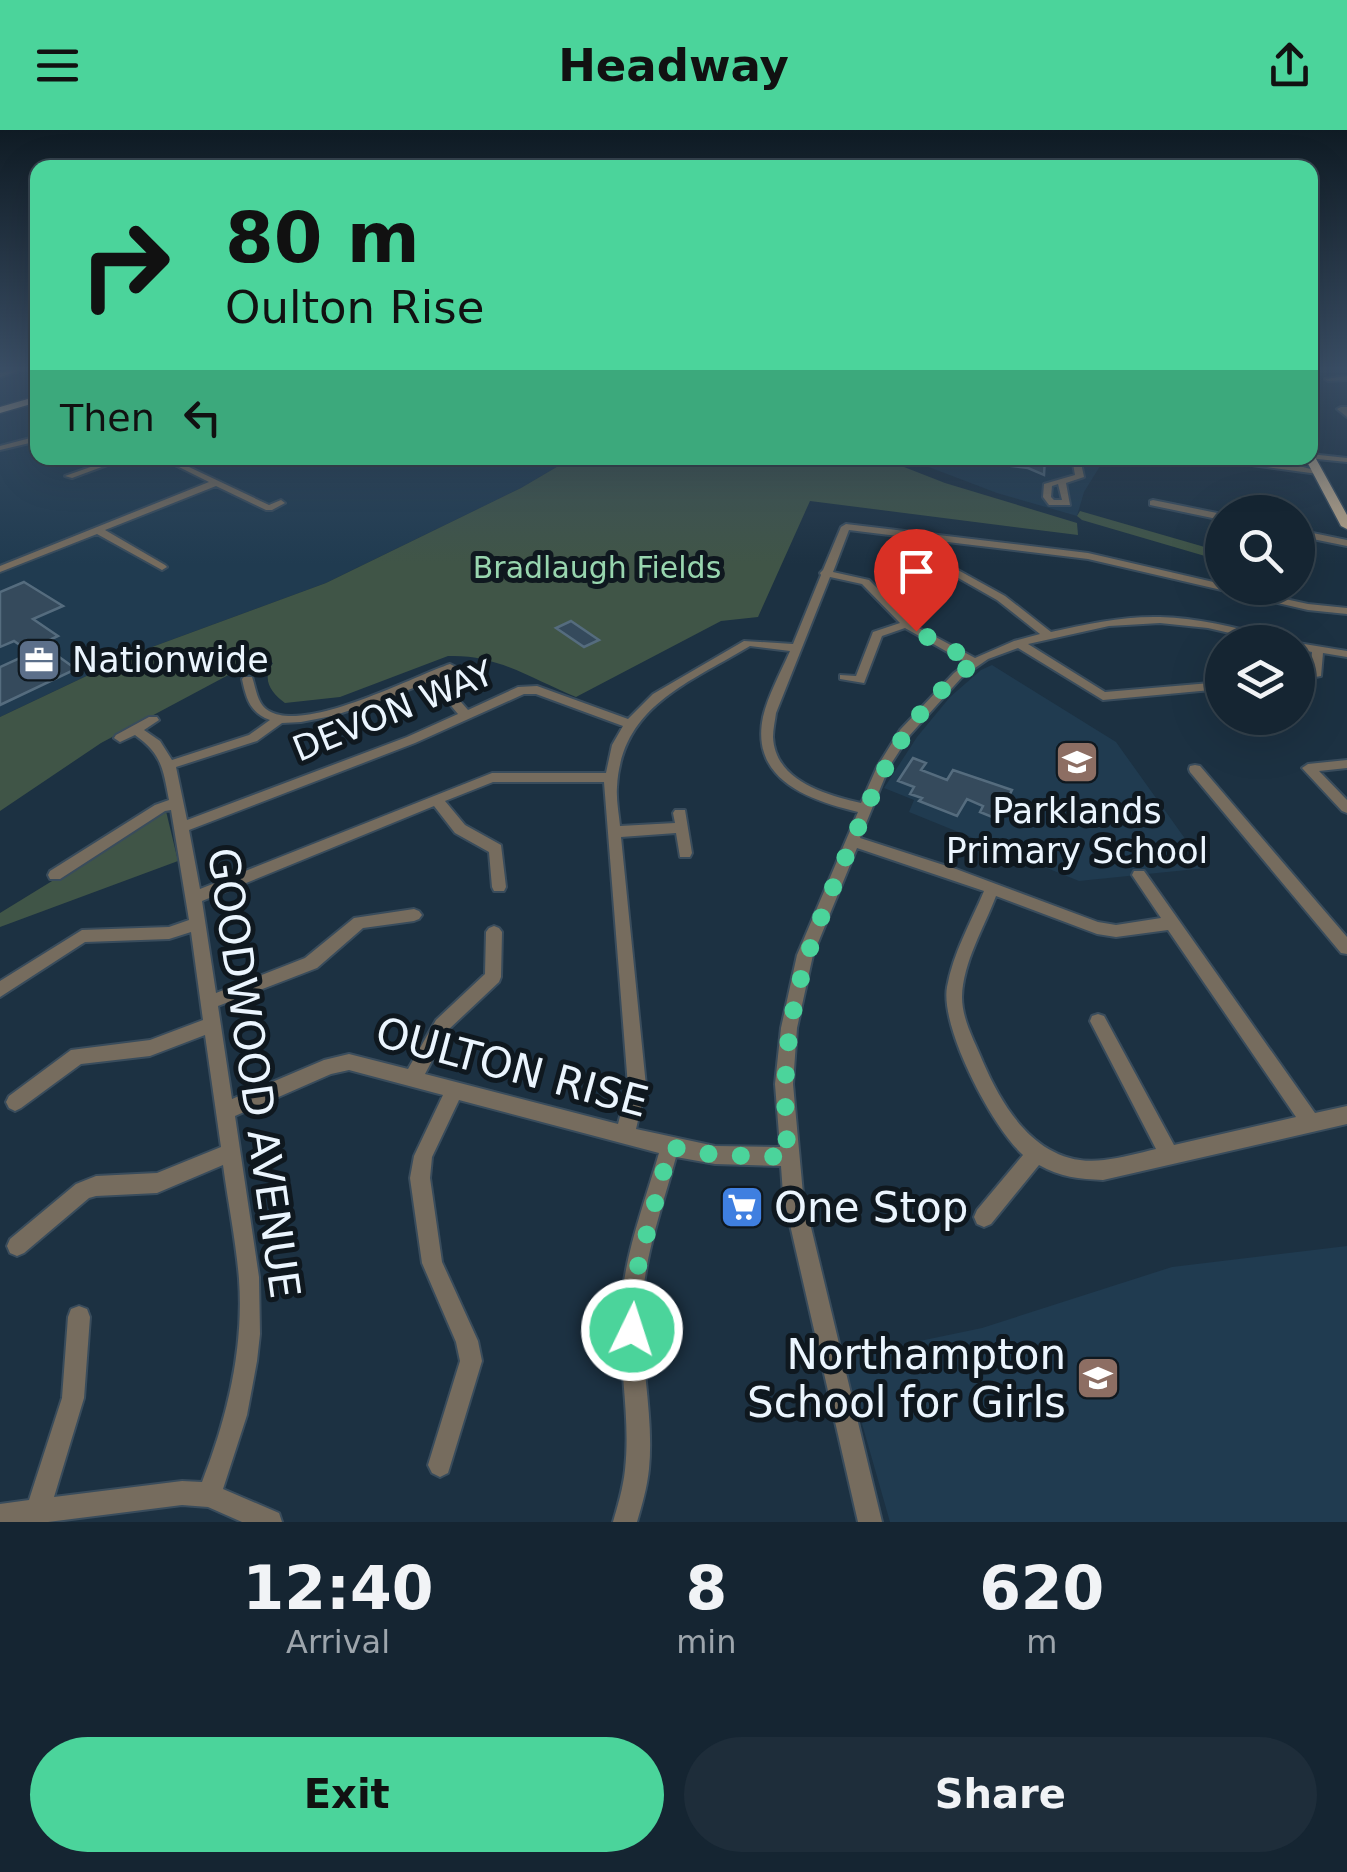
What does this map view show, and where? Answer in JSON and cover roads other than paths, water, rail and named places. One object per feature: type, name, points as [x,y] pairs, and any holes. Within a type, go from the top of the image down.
[{"type":"main road","points":[[1314,465],[1347,526]]},
{"type":"street","points":[[0,448],[30,440]]},
{"type":"street","points":[[1318,458],[1347,460]]},
{"type":"street","points":[[69,476],[106,465]]},
{"type":"street","points":[[183,465],[269,508],[281,503]]},
{"type":"street","points":[[1062,482],[1080,477],[1077,465]]},
{"type":"street","points":[[1272,465],[1318,472]]},
{"type":"street","points":[[0,570],[216,483]]},
{"type":"street","points":[[1152,502],[1205,513]]},
{"type":"street","points":[[865,810],[800,789],[784,774],[767,740],[768,720],[841,532],[848,526],[1096,557],[1205,583]]},
{"type":"street","points":[[97,530],[162,567]]},
{"type":"street","points":[[927,535],[926,549],[934,561],[1001,598],[1048,634]]},
{"type":"street","points":[[1315,536],[1347,543]]},
{"type":"street","points":[[825,573],[865,582],[907,624],[975,662]]},
{"type":"street","points":[[1301,605],[1347,611]]},
{"type":"street","points":[[870,1522],[803,1243],[788,1157],[785,1057],[793,1000],[805,956],[883,767],[904,734],[975,662],[1048,634],[1110,622],[1160,620],[1212,625]]},
{"type":"street","points":[[860,681],[877,634],[907,624]]},
{"type":"street","points":[[625,1135],[638,1086],[610,778],[618,745],[630,724],[664,692],[742,645],[757,641],[796,648]]},
{"type":"street","points":[[1018,643],[1103,696],[1205,687]]},
{"type":"street","points":[[1315,649],[1347,654]]},
{"type":"street","points":[[1315,674],[1318,650]]},
{"type":"street","points":[[137,729],[156,744],[169,765],[253,738],[277,721],[314,719],[433,677],[450,667]]},
{"type":"street","points":[[433,677],[465,714]]},
{"type":"street","points":[[844,677],[878,685]]},
{"type":"street","points":[[248,679],[254,704],[277,721]]},
{"type":"street","name":"DEVON WAY","points":[[180,828],[532,688],[630,724]]},
{"type":"street","points":[[1347,764],[1308,768],[1347,808]]},
{"type":"street","name":"GOODWOOD AVENUE","points":[[169,765],[194,898],[250,1277],[252,1326],[233,1428],[209,1495]]},
{"type":"street","points":[[1195,768],[1347,948]]},
{"type":"street","points":[[194,898],[500,776],[610,778]]},
{"type":"street","points":[[438,800],[460,830],[496,849],[499,887]]},
{"type":"street","points":[[55,874],[85,862],[160,808],[174,804]]},
{"type":"street","points":[[614,832],[681,820],[685,853]]},
{"type":"street","points":[[852,842],[1104,930],[1171,923]]},
{"type":"street","points":[[1139,874],[1311,1123]]},
{"type":"street","points":[[992,889],[957,981],[954,1002],[994,1108],[1013,1135],[1036,1154],[1066,1168],[1090,1172],[1347,1115]]},
{"type":"street","points":[[210,1002],[311,963],[359,922],[414,915]]},
{"type":"street","points":[[0,990],[82,936],[163,934],[198,924]]},
{"type":"street","points":[[413,1078],[442,1025],[493,977],[494,932]]},
{"type":"street","points":[[1098,1022],[1170,1156]]},
{"type":"street","points":[[15,1102],[77,1056],[150,1048],[213,1024]]},
{"type":"street","name":"OULTON RISE","points":[[225,1111],[330,1066],[350,1062],[670,1147],[715,1155],[788,1157]]},
{"type":"street","points":[[440,1465],[471,1360],[432,1263],[420,1178],[423,1156],[455,1089]]},
{"type":"street","points":[[625,1522],[636,1484],[640,1433],[632,1296],[670,1147]]},
{"type":"street","points":[[16,1246],[83,1191],[96,1186],[156,1183],[230,1152]]},
{"type":"street","points":[[984,1217],[1036,1154]]},
{"type":"street","points":[[37,1512],[73,1398],[79,1317]]},
{"type":"street","points":[[0,1516],[168,1494],[209,1495],[270,1522]]},
{"type":"place","name":"Nationwide","points":[[39,660]]},
{"type":"place","name":"Parklands Primary School","points":[[1077,762]]},
{"type":"place","name":"One Stop","points":[[742,1207]]},
{"type":"place","name":"Northampton School for Girls","points":[[1098,1378]]},
{"type":"park label","name":"Bradlaugh Fields","points":[[597,567]]}]
